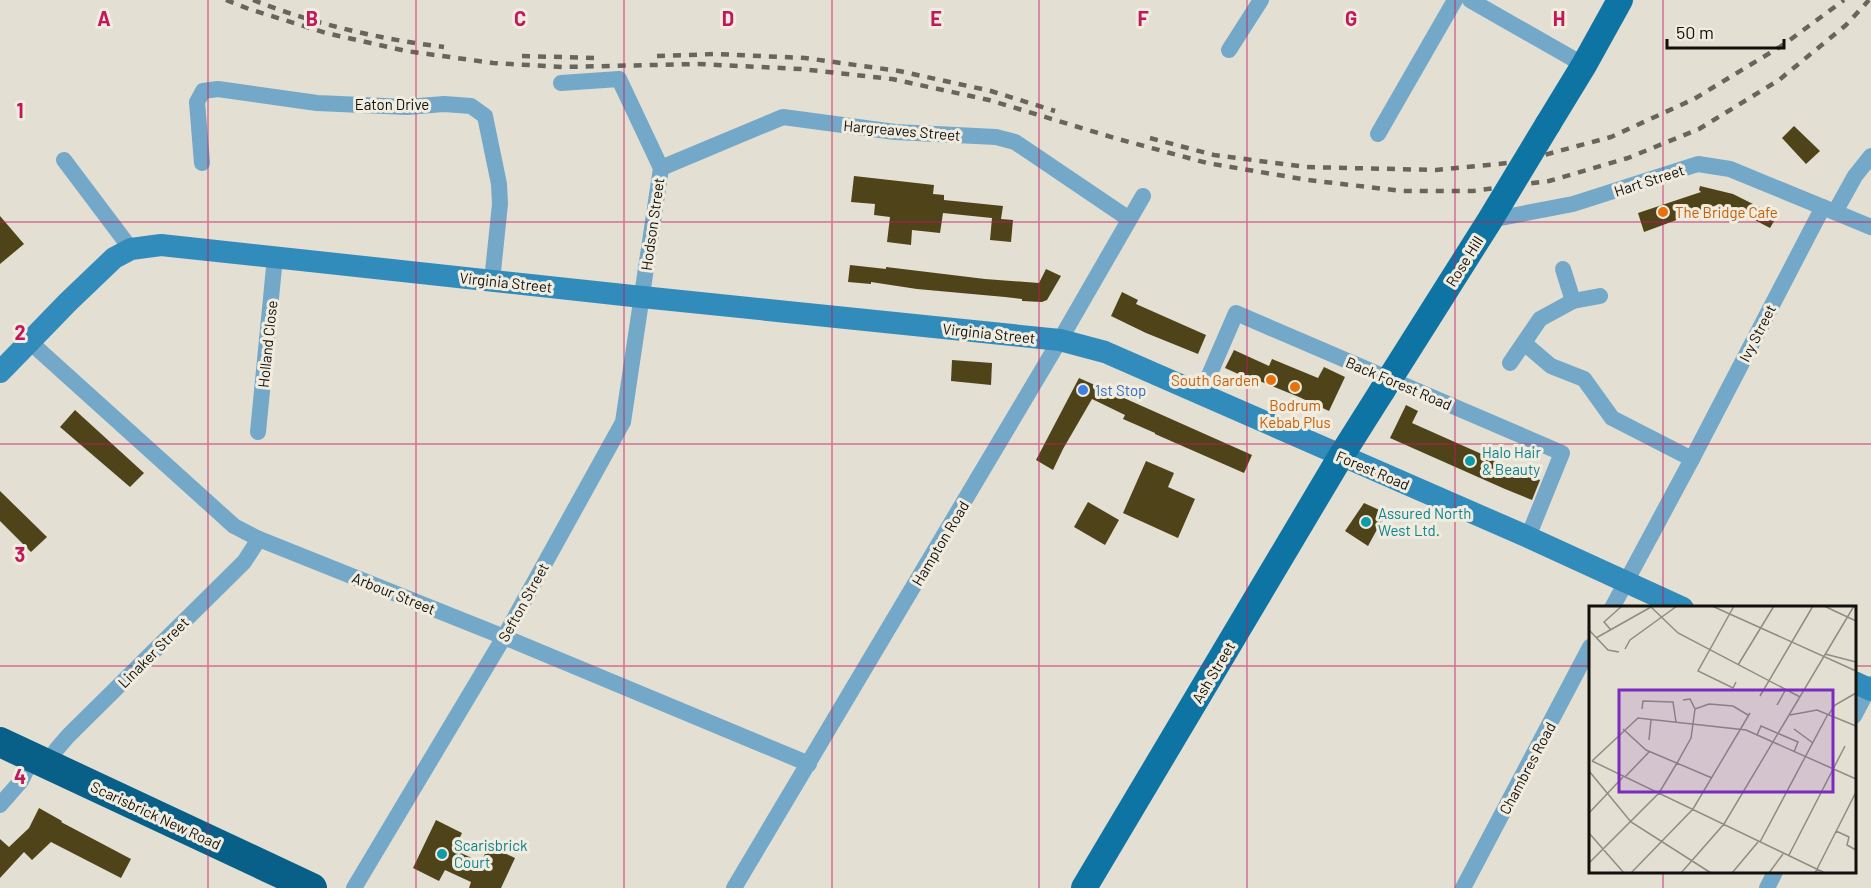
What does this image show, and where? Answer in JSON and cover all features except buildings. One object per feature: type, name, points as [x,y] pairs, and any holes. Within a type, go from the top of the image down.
[{"type":"highway","name":"Scarisbrick New Road","points":[[0,742],[312,888]]},
{"type":"main road","name":"Rose Hill","points":[[1341,456],[1490,220],[1584,65],[1620,0]]},
{"type":"main road","name":"Ash Street","points":[[1084,888],[1341,456]]},
{"type":"street","points":[[1229,50],[1261,0]]},
{"type":"street","points":[[1378,134],[1455,0]]},
{"type":"street","points":[[1470,0],[1584,65]]},
{"type":"street","name":"Hodson Street","points":[[561,83],[619,79],[661,168],[642,297]]},
{"type":"street","name":"Eaton Drive","points":[[202,163],[197,102],[203,91],[218,89],[317,103],[407,107],[444,104],[471,106],[485,116],[499,184],[500,204],[492,281]]},
{"type":"street","name":"Hargreaves Street","points":[[661,168],[783,117],[896,132],[996,137],[1015,142],[1129,219]]},
{"type":"street","name":"Ivy Street","points":[[1625,582],[1829,209],[1871,156]]},
{"type":"street","points":[[64,160],[131,249]]},
{"type":"street","name":"Hart Street","points":[[1490,220],[1573,204],[1698,164],[1730,169],[1871,227]]},
{"type":"street","name":"Hampton Road","points":[[734,888],[1060,340],[1143,196]]},
{"type":"street","name":"Virginia Street","points":[[0,372],[114,258],[131,249],[160,245],[1060,340]]},
{"type":"street","name":"Holland Close","points":[[258,432],[276,257]]},
{"type":"street","points":[[1563,269],[1574,301]]},
{"type":"street","points":[[1510,363],[1540,320],[1574,301],[1600,296]]},
{"type":"street","name":"Sefton Street","points":[[354,888],[504,637],[623,422],[642,297]]},
{"type":"street","name":"Back Forest Road","points":[[1201,394],[1236,313],[1562,453],[1528,537]]},
{"type":"street","name":"Forest Road","points":[[1060,340],[1105,352],[1528,537],[1679,606]]},
{"type":"street","name":"Arbour Street","points":[[30,342],[234,526],[259,539],[504,637],[809,764]]},
{"type":"street","points":[[1524,343],[1551,366],[1584,379],[1612,418],[1692,459]]},
{"type":"street","name":"Linaker Street","points":[[0,805],[41,761],[56,750],[244,562],[259,539]]},
{"type":"street","points":[[1612,606],[1625,582]]},
{"type":"street","name":"Chambres Road","points":[[1463,888],[1589,649]]},
{"type":"street","points":[[1856,711],[1866,686]]},
{"type":"street","points":[[1767,888],[1774,873]]},
{"type":"railway","points":[[226,0],[326,33],[406,51],[493,63],[563,67],[698,64],[801,69],[892,79],[989,100],[1207,163],[1308,180],[1402,191],[1473,191],[1549,181],[1628,158],[1699,129],[1779,80],[1846,25],[1869,0]]},
{"type":"railway","points":[[253,0],[347,30],[444,47]]},
{"type":"railway","points":[[1150,138],[1214,155],[1306,167],[1436,170],[1518,162],[1611,137],[1694,99],[1783,45],[1844,0]]},
{"type":"railway","points":[[657,56],[716,54],[805,58],[899,71],[991,91],[1055,111]]},
{"type":"railway","points":[[522,56],[597,58]]},
{"type":"place","name":"The Bridge Cafe","points":[[1663,212]]},
{"type":"place","name":"South Garden","points":[[1271,380]]},
{"type":"place","name":"Bodrum Kebab Plus","points":[[1295,387]]},
{"type":"place","name":"1st Stop","points":[[1083,390]]},
{"type":"place","name":"Halo Hair & Beauty","points":[[1470,461]]},
{"type":"place","name":"Assured North West Ltd.","points":[[1366,522]]},
{"type":"place","name":"Scarisbrick Court","points":[[442,854]]}]
